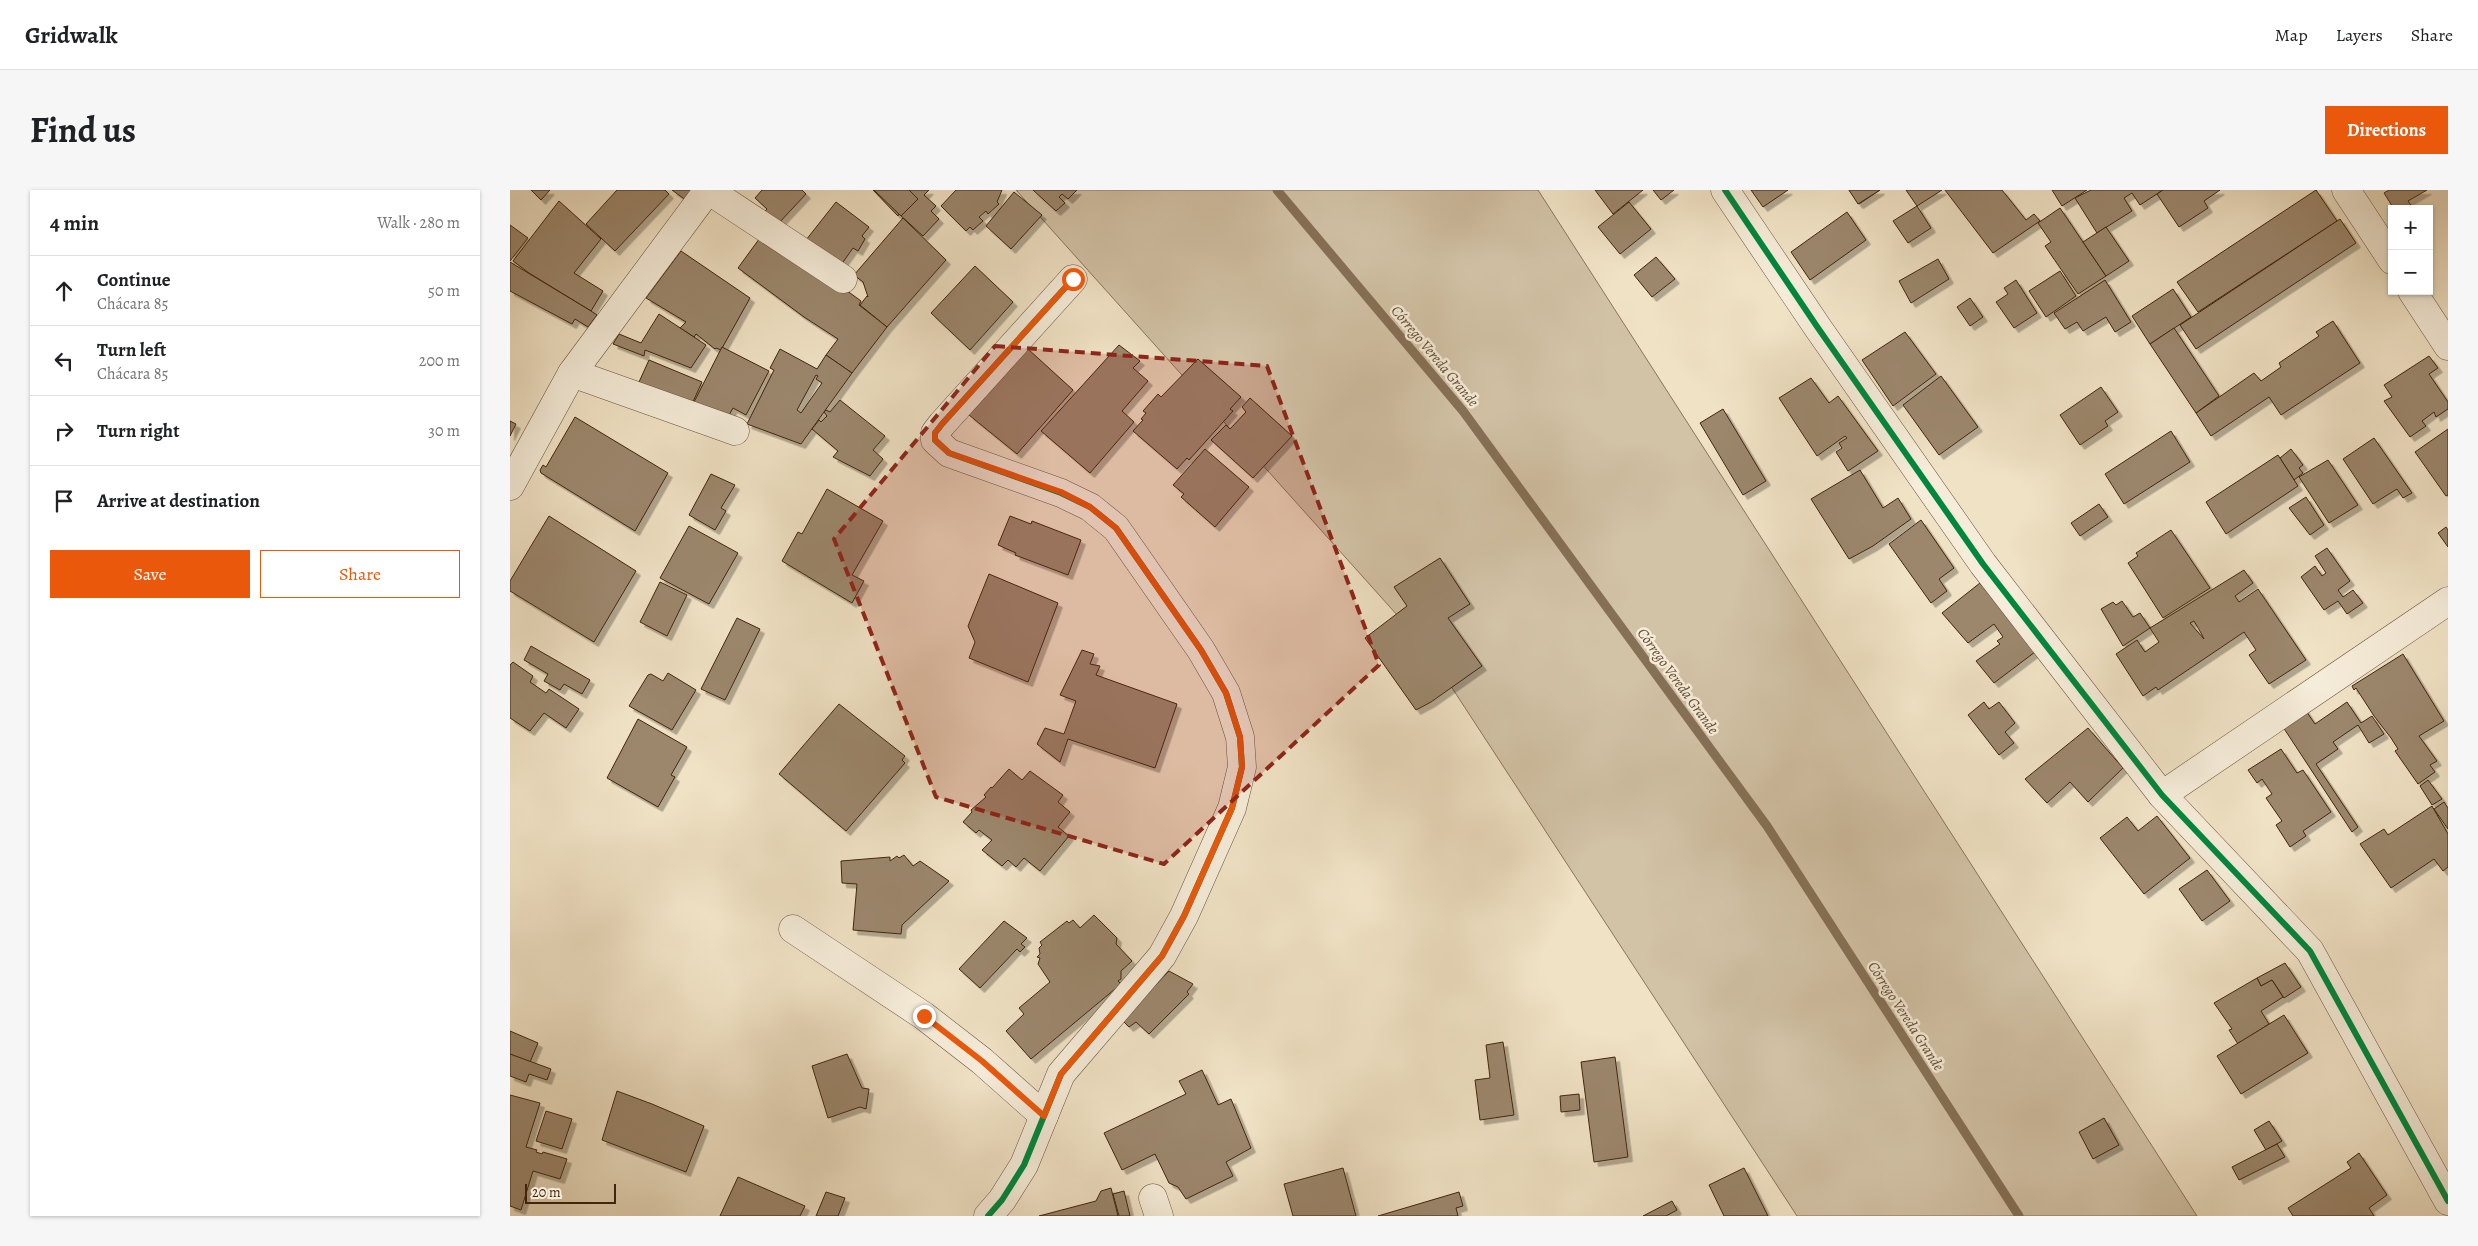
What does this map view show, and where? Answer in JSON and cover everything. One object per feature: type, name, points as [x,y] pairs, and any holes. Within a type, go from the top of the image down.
[{"type":"street","points":[[510,486],[572,373],[708,190],[843,279]]},
{"type":"street","points":[[1726,190],[1818,328],[1983,564],[2162,795],[2310,951],[2448,1200]]},
{"type":"street","points":[[2346,190],[2388,254]]},
{"type":"street","points":[[988,1216],[1002,1200],[1024,1165],[1061,1074],[1162,956],[1184,916],[1228,817],[1242,767],[1240,737],[1226,693],[1201,650],[1116,528],[1090,507],[1061,492],[949,453],[935,440],[935,433],[942,424],[1073,279]]},
{"type":"street","points":[[2415,295],[2448,346]]},
{"type":"street","points":[[572,373],[734,431]]},
{"type":"street","points":[[2162,795],[2448,600]]},
{"type":"street","points":[[792,929],[924,1016],[982,1061],[1044,1116]]},
{"type":"highlighted area","points":[[995,346],[1267,366],[1379,665],[1164,864],[936,797],[834,539]]},
{"type":"shaded area","points":[[1016,190],[1538,190],[2197,1216],[1797,1216],[1424,645]]},
{"type":"building","points":[[531,190],[550,190],[541,200]]},
{"type":"building","points":[[617,190],[665,190],[669,194],[615,251],[586,224]]},
{"type":"building","points":[[672,190],[694,190],[687,201]]},
{"type":"building","points":[[762,190],[802,190],[806,194],[778,224],[764,212],[767,209],[755,198]]},
{"type":"building","points":[[873,190],[929,190],[924,195],[936,206],[931,211],[939,219],[923,236],[899,214],[898,216]]},
{"type":"building","points":[[874,190],[909,190],[918,199],[901,216]]},
{"type":"building","points":[[956,190],[1002,190],[997,202],[999,204],[988,214],[986,211],[979,217],[983,221],[973,230],[970,227],[966,231],[941,206]]},
{"type":"building","points":[[1033,190],[1077,190],[1068,199],[1062,194],[1059,197],[1065,203],[1056,211]]},
{"type":"building","points":[[1595,190],[1643,190],[1613,214]]},
{"type":"building","points":[[1653,190],[1674,190],[1661,200]]},
{"type":"building","points":[[1751,190],[1788,190],[1763,207]]},
{"type":"building","points":[[1849,190],[1880,190],[1859,204]]},
{"type":"building","points":[[1849,190],[1880,190],[1858,204]]},
{"type":"building","points":[[1906,190],[1942,190],[1917,206]]},
{"type":"building","points":[[1945,190],[2002,190],[2026,220],[2034,214],[2040,221],[1993,253]]},
{"type":"building","points":[[2052,190],[2087,190],[2062,206]]},
{"type":"building","points":[[2091,190],[2163,190],[2140,205],[2132,193],[2124,198],[2132,211],[2097,233],[2075,198]]},
{"type":"building","points":[[2163,190],[2220,190],[2204,201],[2208,208],[2179,227],[2157,194]]},
{"type":"building","points":[[2316,190],[2337,221],[2198,312],[2177,282]]},
{"type":"building","points":[[2389,190],[2427,190],[2408,201],[2411,205],[2392,205],[2384,193]]},
{"type":"building","points":[[1014,192],[1042,215],[1011,249],[986,226]]},
{"type":"building","points":[[559,201],[601,239],[574,273],[603,291],[591,311],[513,261]]},
{"type":"building","points":[[836,202],[869,227],[862,236],[865,239],[858,251],[853,248],[841,265],[806,240]]},
{"type":"building","points":[[1629,202],[1651,229],[1620,254],[1598,227]]},
{"type":"building","points":[[1917,206],[1931,228],[1908,243],[1893,221]]},
{"type":"building","points":[[2060,208],[2106,276],[2078,294],[2045,246],[2051,242],[2038,223]]},
{"type":"building","points":[[1847,212],[1866,240],[1810,280],[1791,252]]},
{"type":"building","points":[[903,218],[946,260],[887,327],[860,305],[868,297],[863,282],[854,275]]},
{"type":"building","points":[[2340,219],[2356,243],[2196,349],[2180,325]]},
{"type":"building","points":[[510,225],[528,238],[510,261]]},
{"type":"building","points":[[2106,227],[2129,261],[2106,276],[2083,242]]},
{"type":"building","points":[[765,231],[861,301],[859,305],[887,327],[852,373],[826,355],[838,339],[804,317],[738,268]]},
{"type":"building","points":[[681,251],[750,298],[721,350],[715,349],[696,334],[694,337],[680,328],[686,322],[646,298]]},
{"type":"building","points":[[1656,257],[1675,279],[1652,297],[1634,275]]},
{"type":"building","points":[[1938,259],[1949,279],[1911,303],[1899,281]]},
{"type":"building","points":[[510,262],[597,315],[588,327],[575,319],[572,324],[510,291]]},
{"type":"building","points":[[975,266],[1013,302],[970,350],[931,313]]},
{"type":"building","points":[[2060,271],[2076,296],[2046,317],[2029,291]]},
{"type":"building","points":[[2016,280],[2037,313],[2014,328],[1996,302],[2008,294],[2004,288]]},
{"type":"building","points":[[2105,280],[2131,322],[2115,332],[2106,317],[2083,331],[2077,322],[2065,329],[2054,313]]},
{"type":"building","points":[[2173,289],[2191,317],[2150,344],[2132,316]]},
{"type":"building","points":[[1970,298],[1983,317],[1970,326],[1957,307]]},
{"type":"building","points":[[659,314],[706,345],[691,368],[645,350],[644,356],[613,344],[619,334],[641,343]]},
{"type":"building","points":[[2333,321],[2360,363],[2281,415],[2269,397],[2211,436],[2196,413],[2254,373],[2261,381],[2281,367],[2279,363],[2319,336],[2316,332]]},
{"type":"building","points":[[2174,328],[2219,396],[2196,413],[2150,344]]},
{"type":"building","points":[[1905,332],[1936,374],[1893,406],[1862,360]]},
{"type":"building","points":[[1119,345],[1140,361],[1133,368],[1148,381],[1122,411],[1134,422],[1090,473],[1041,431]]},
{"type":"building","points":[[722,347],[769,371],[746,415],[733,408],[728,417],[693,404]]},
{"type":"building","points":[[780,349],[817,369],[826,355],[852,373],[801,444],[747,424],[774,370],[770,368]],"holes":[[[816,375],[818,376],[816,379],[822,383],[801,413],[797,410]]]},
{"type":"building","points":[[1028,349],[1073,390],[1017,454],[969,415]]},
{"type":"building","points":[[2429,356],[2438,368],[2429,374],[2448,402],[2448,409],[2436,417],[2434,412],[2422,421],[2426,426],[2410,437],[2384,401],[2392,397],[2384,385]]},
{"type":"building","points":[[1198,359],[1241,397],[1230,409],[1233,411],[1189,460],[1187,458],[1177,469],[1133,431],[1143,420],[1141,419],[1146,413],[1143,411],[1158,394],[1161,397]]},
{"type":"building","points":[[649,360],[702,382],[692,404],[639,382]]},
{"type":"building","points":[[1941,376],[1978,427],[1939,455],[1903,405]]},
{"type":"building","points":[[1811,378],[1829,403],[1838,396],[1878,451],[1848,471],[1836,452],[1842,448],[1839,443],[1847,438],[1845,436],[1817,456],[1779,398]]},
{"type":"building","points":[[2101,387],[2118,412],[2105,421],[2108,426],[2080,445],[2060,415]]},
{"type":"building","points":[[1250,398],[1292,436],[1253,478],[1211,440],[1226,425],[1230,429],[1246,412],[1242,407]]},
{"type":"building","points":[[840,400],[885,436],[873,450],[883,459],[870,476],[833,457],[838,451],[812,429],[819,420],[821,422],[827,416],[824,412],[826,410],[830,412]]},
{"type":"building","points":[[1723,409],[1766,481],[1743,495],[1700,423]]},
{"type":"building","points":[[575,417],[668,473],[635,531],[541,473],[540,470],[543,465],[546,467]]},
{"type":"building","points":[[510,421],[516,424],[510,436]]},
{"type":"building","points":[[2448,429],[2448,495],[2446,496],[2415,452]]},
{"type":"building","points":[[2171,431],[2190,462],[2124,504],[2105,474]]},
{"type":"building","points":[[2374,438],[2412,493],[2403,498],[2397,489],[2373,504],[2343,459]]},
{"type":"building","points":[[1205,449],[1249,487],[1215,527],[1181,497],[1184,494],[1173,485]]},
{"type":"building","points":[[2291,449],[2303,465],[2299,468],[2303,473],[2294,480],[2280,458]]},
{"type":"building","points":[[2278,455],[2298,486],[2226,534],[2206,502]]},
{"type":"building","points":[[2328,460],[2358,505],[2329,523],[2299,477]]},
{"type":"building","points":[[1860,470],[1883,508],[1898,498],[1911,519],[1873,546],[1849,559],[1811,499]]},
{"type":"building","points":[[711,474],[735,485],[721,508],[726,511],[715,530],[689,515]]},
{"type":"building","points":[[827,489],[883,521],[852,575],[864,581],[852,603],[782,561],[798,532],[802,534]]},
{"type":"building","points":[[2306,497],[2324,525],[2310,535],[2289,508]]},
{"type":"building","points":[[2099,504],[2108,517],[2080,536],[2071,523]]},
{"type":"building","points":[[549,516],[636,571],[594,642],[510,591],[510,581]]},
{"type":"building","points":[[1010,516],[1031,524],[1032,521],[1081,540],[1068,575],[1015,555],[1016,553],[998,545]]},
{"type":"building","points":[[1921,520],[1954,568],[1939,579],[1947,591],[1931,603],[1889,544]]},
{"type":"building","points":[[689,526],[738,553],[709,604],[660,578]]},
{"type":"building","points":[[2446,527],[2448,530],[2448,547],[2438,533]]},
{"type":"building","points":[[2171,530],[2210,588],[2163,618],[2128,563],[2138,556],[2136,553]]},
{"type":"building","points":[[2327,548],[2350,581],[2338,590],[2343,597],[2353,590],[2363,603],[2347,614],[2338,601],[2324,610],[2301,577],[2315,566],[2322,576],[2326,573],[2315,556]]},
{"type":"building","points":[[1440,558],[1470,604],[1448,618],[1482,666],[1431,702],[1416,710],[1365,638],[1407,606],[1394,587]]},
{"type":"building","points":[[2244,570],[2253,583],[2235,596],[2239,602],[2258,589],[2306,660],[2269,684],[2249,655],[2256,650],[2244,632],[2158,690],[2156,687],[2143,696],[2116,654],[2137,640],[2145,652],[2159,642],[2150,628]],"holes":[[[2194,621],[2204,639],[2190,623]]]},
{"type":"building","points":[[989,574],[1058,603],[1028,682],[969,658],[975,642],[968,626]]},
{"type":"building","points":[[660,582],[687,595],[667,636],[640,622]]},
{"type":"building","points":[[1980,583],[2035,652],[1994,683],[1976,661],[2000,644],[1997,641],[2003,637],[1994,624],[1968,643],[1942,613]]},
{"type":"building","points":[[2122,601],[2133,617],[2140,613],[2150,628],[2123,646],[2101,609],[2113,602],[2116,605]]},
{"type":"building","points":[[737,618],[760,629],[725,700],[701,689]]},
{"type":"building","points":[[531,646],[590,680],[582,694],[564,684],[560,690],[544,681],[548,674],[524,660]]},
{"type":"building","points":[[1082,650],[1094,654],[1090,664],[1100,666],[1096,675],[1177,704],[1155,768],[1068,739],[1060,762],[1037,744],[1045,728],[1064,734],[1076,701],[1060,695]]},
{"type":"building","points":[[2403,654],[2444,721],[2419,736],[2437,761],[2430,765],[2435,772],[2418,784],[2395,751],[2398,749],[2391,738],[2356,688],[2354,690],[2352,686]]},
{"type":"building","points":[[513,662],[533,676],[530,682],[546,693],[549,689],[579,709],[566,728],[544,713],[530,731],[510,718],[510,665]]},
{"type":"building","points":[[668,673],[696,690],[672,730],[629,706],[648,675],[651,674],[663,681]]},
{"type":"building","points":[[1984,702],[1989,709],[1999,702],[2015,723],[2005,732],[2014,743],[1999,755],[1968,715]]},
{"type":"building","points":[[2347,702],[2361,723],[2372,716],[2384,734],[2369,743],[2358,725],[2333,742],[2338,749],[2316,764],[2358,827],[2352,832],[2283,727],[2304,708],[2315,724]]},
{"type":"building","points":[[839,704],[905,756],[902,760],[905,763],[846,831],[779,774]]},
{"type":"building","points":[[638,719],[687,747],[671,775],[675,777],[658,807],[607,778]]},
{"type":"building","points":[[2088,728],[2123,768],[2088,802],[2070,782],[2047,803],[2025,779]]},
{"type":"building","points":[[2281,749],[2297,773],[2303,770],[2331,812],[2303,831],[2306,836],[2290,847],[2276,825],[2282,821],[2266,798],[2272,794],[2262,779],[2257,783],[2248,770]]},
{"type":"building","points":[[1009,769],[1022,780],[1030,771],[1063,795],[1058,802],[1070,812],[1058,827],[1069,836],[1040,871],[1024,858],[1016,867],[1008,860],[1002,866],[982,850],[992,840],[979,830],[976,833],[963,822],[972,812],[971,810],[986,797],[984,795]]},
{"type":"building","points":[[2428,780],[2442,799],[2432,805],[2420,786]]},
{"type":"building","points":[[2444,802],[2448,808],[2448,829],[2434,809]]},
{"type":"building","points":[[2432,806],[2448,834],[2448,867],[2443,871],[2434,859],[2391,888],[2360,844],[2384,829],[2388,835]]},
{"type":"building","points":[[2157,816],[2190,858],[2144,894],[2100,838],[2127,817],[2138,831]]},
{"type":"building","points":[[904,855],[913,866],[920,861],[949,881],[902,925],[901,934],[853,930],[857,884],[842,883],[841,861],[890,857],[890,861],[897,856],[899,858]]},
{"type":"building","points":[[2207,870],[2230,901],[2202,921],[2179,889]]},
{"type":"building","points":[[1094,915],[1117,938],[1116,944],[1132,961],[1121,971],[1121,979],[1118,981],[1121,984],[1031,1059],[1006,1031],[1024,1014],[1019,1008],[1050,982],[1038,964],[1040,958],[1037,957],[1040,954],[1039,948],[1042,945],[1040,942],[1067,921],[1069,923],[1073,920],[1080,928]]},
{"type":"building","points":[[1004,921],[1027,938],[1021,944],[1025,947],[1020,952],[1017,949],[980,988],[959,969]]},
{"type":"building","points":[[2285,963],[2301,987],[2284,998],[2272,980],[2261,986],[2257,978]]},
{"type":"building","points":[[1169,971],[1193,984],[1187,992],[1189,994],[1149,1034],[1136,1022],[1129,1027],[1122,1020]]},
{"type":"building","points":[[2257,978],[2261,986],[2272,980],[2283,997],[2261,1011],[2269,1024],[2238,1044],[2229,1030],[2232,1029],[2214,1003]]},
{"type":"building","points":[[2284,1015],[2308,1053],[2241,1094],[2217,1056]]},
{"type":"building","points":[[510,1031],[538,1043],[530,1062],[510,1054]]},
{"type":"building","points":[[1503,1042],[1514,1115],[1480,1120],[1475,1080],[1490,1078],[1486,1045]]},
{"type":"building","points":[[510,1054],[551,1069],[547,1080],[529,1074],[526,1082],[510,1076]]},
{"type":"building","points":[[847,1054],[862,1088],[869,1089],[866,1109],[860,1107],[828,1118],[812,1066]]},
{"type":"building","points":[[1615,1057],[1628,1157],[1594,1162],[1581,1062]]},
{"type":"building","points":[[1202,1070],[1218,1105],[1231,1099],[1251,1148],[1226,1162],[1233,1176],[1186,1199],[1178,1187],[1169,1183],[1155,1154],[1122,1170],[1104,1133],[1186,1094],[1179,1081]]},
{"type":"building","points":[[617,1091],[704,1126],[686,1172],[602,1140]]},
{"type":"building","points":[[1579,1094],[1580,1110],[1561,1112],[1560,1096]]},
{"type":"building","points":[[510,1095],[540,1103],[526,1147],[537,1150],[536,1152],[542,1154],[543,1152],[567,1159],[560,1179],[533,1171],[521,1210],[510,1206]]},
{"type":"building","points":[[546,1111],[572,1119],[562,1149],[536,1141]]},
{"type":"building","points":[[2104,1118],[2119,1145],[2093,1159],[2079,1132]]},
{"type":"building","points":[[2269,1121],[2282,1141],[2266,1150],[2254,1130]]},
{"type":"building","points":[[2277,1144],[2285,1157],[2239,1180],[2232,1167]]},
{"type":"building","points":[[2359,1153],[2387,1195],[2369,1208],[2374,1216],[2293,1216],[2288,1208],[2351,1168],[2347,1162]]},
{"type":"building","points":[[1343,1168],[1356,1216],[1293,1216],[1284,1184]]},
{"type":"building","points":[[1744,1168],[1768,1216],[1724,1216],[1709,1185]]},
{"type":"building","points":[[738,1177],[805,1206],[800,1216],[720,1216]]},
{"type":"building","points":[[1111,1188],[1118,1216],[1039,1216],[1096,1201],[1101,1191]]},
{"type":"building","points":[[1124,1191],[1130,1216],[1119,1216],[1113,1194]]},
{"type":"building","points":[[826,1192],[845,1198],[838,1216],[816,1216]]},
{"type":"building","points":[[1459,1192],[1463,1206],[1456,1208],[1458,1216],[1378,1216]]},
{"type":"building","points":[[1672,1201],[1677,1210],[1666,1216],[1643,1216]]},
{"type":"waterway","name":"Córrego Vereda Grande","points":[[1277,190],[1463,411],[1767,826],[2019,1216]]},
{"type":"cycle path","points":[[1725,190],[1818,328],[1983,564],[2162,795],[2310,951],[2448,1201]]},
{"type":"cycle path","points":[[988,1216],[1002,1200],[1024,1165],[1061,1074],[1162,956],[1184,916],[1232,808],[1242,767],[1240,737],[1226,693],[1201,650],[1116,528],[1090,507],[1061,493],[949,453],[935,440],[935,433],[942,424],[1073,279]]},
{"type":"route","points":[[924,1016],[982,1061],[1044,1116],[1061,1074],[1089,1039],[1135,990],[1162,956],[1184,916],[1232,808],[1242,767],[1240,737],[1226,693],[1201,650],[1116,528],[1090,507],[1061,492],[949,453],[935,440],[935,433],[942,424],[1073,279]]}]
